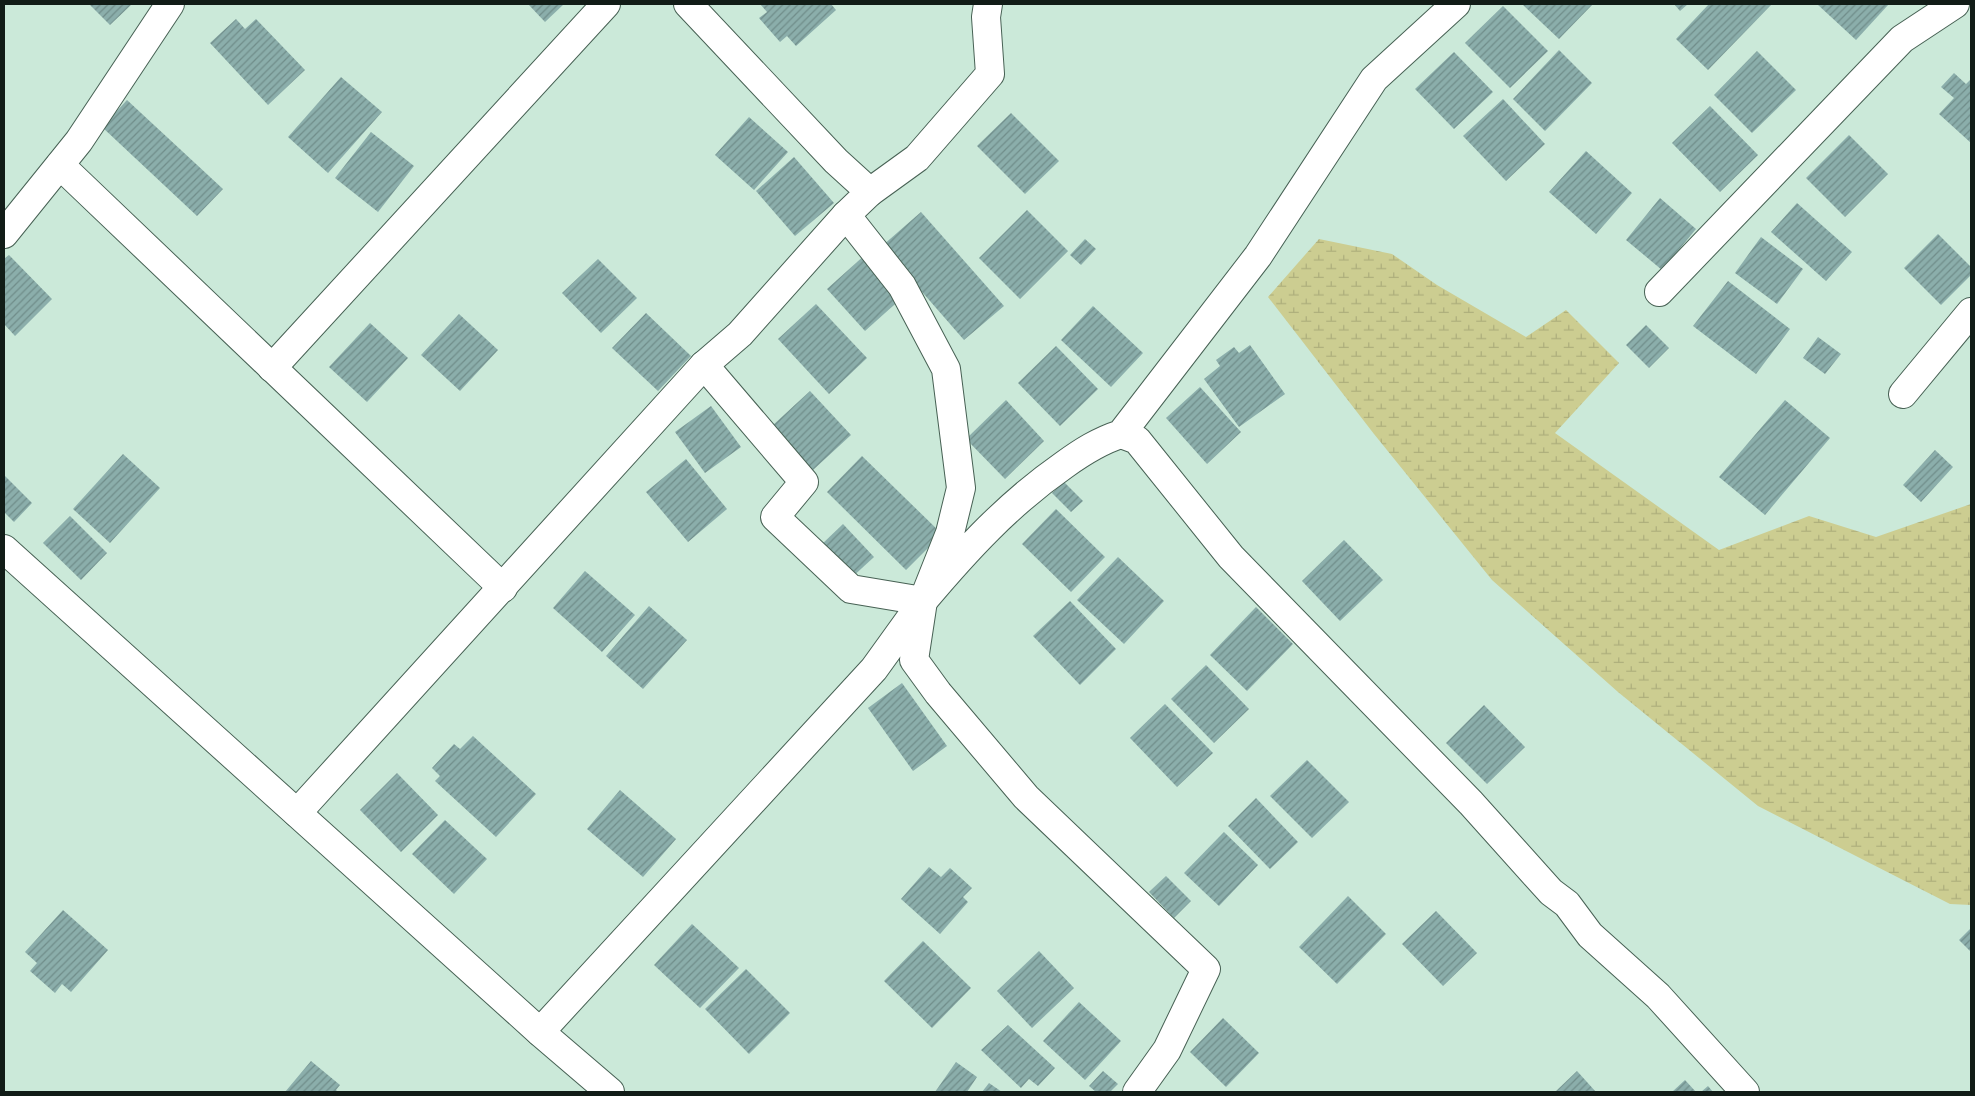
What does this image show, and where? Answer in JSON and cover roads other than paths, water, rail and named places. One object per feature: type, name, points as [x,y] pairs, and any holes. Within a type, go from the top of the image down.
[{"type":"street","points":[[4,234],[78,141],[170,4]]},
{"type":"street","points":[[272,368],[606,4]]},
{"type":"street","points":[[688,4],[836,161],[870,192]]},
{"type":"street","points":[[297,813],[704,365],[740,334],[846,215],[870,192],[917,158],[990,74],[986,16],[988,4]]},
{"type":"street","points":[[540,1032],[874,669],[923,601],[962,555],[1000,516],[1037,484],[1104,439],[1121,434],[1258,256],[1374,79],[1456,4]]},
{"type":"street","points":[[1660,292],[1902,39],[1955,4]]},
{"type":"street","points":[[1964,4],[1971,10]]},
{"type":"street","points":[[60,165],[502,588]]},
{"type":"street","points":[[846,215],[902,286],[946,369],[961,488],[950,533],[923,601],[914,660],[938,693],[1026,797],[1206,969],[1167,1050],[1137,1092]]},
{"type":"street","points":[[1903,394],[1971,312]]},
{"type":"street","points":[[704,365],[804,482],[775,517],[851,589],[923,601]]},
{"type":"street","points":[[1121,434],[1137,440],[1231,557],[1471,803],[1551,892],[1568,904],[1590,935],[1658,996],[1745,1092]]},
{"type":"street","points":[[4,550],[540,1032],[610,1092]]}]
